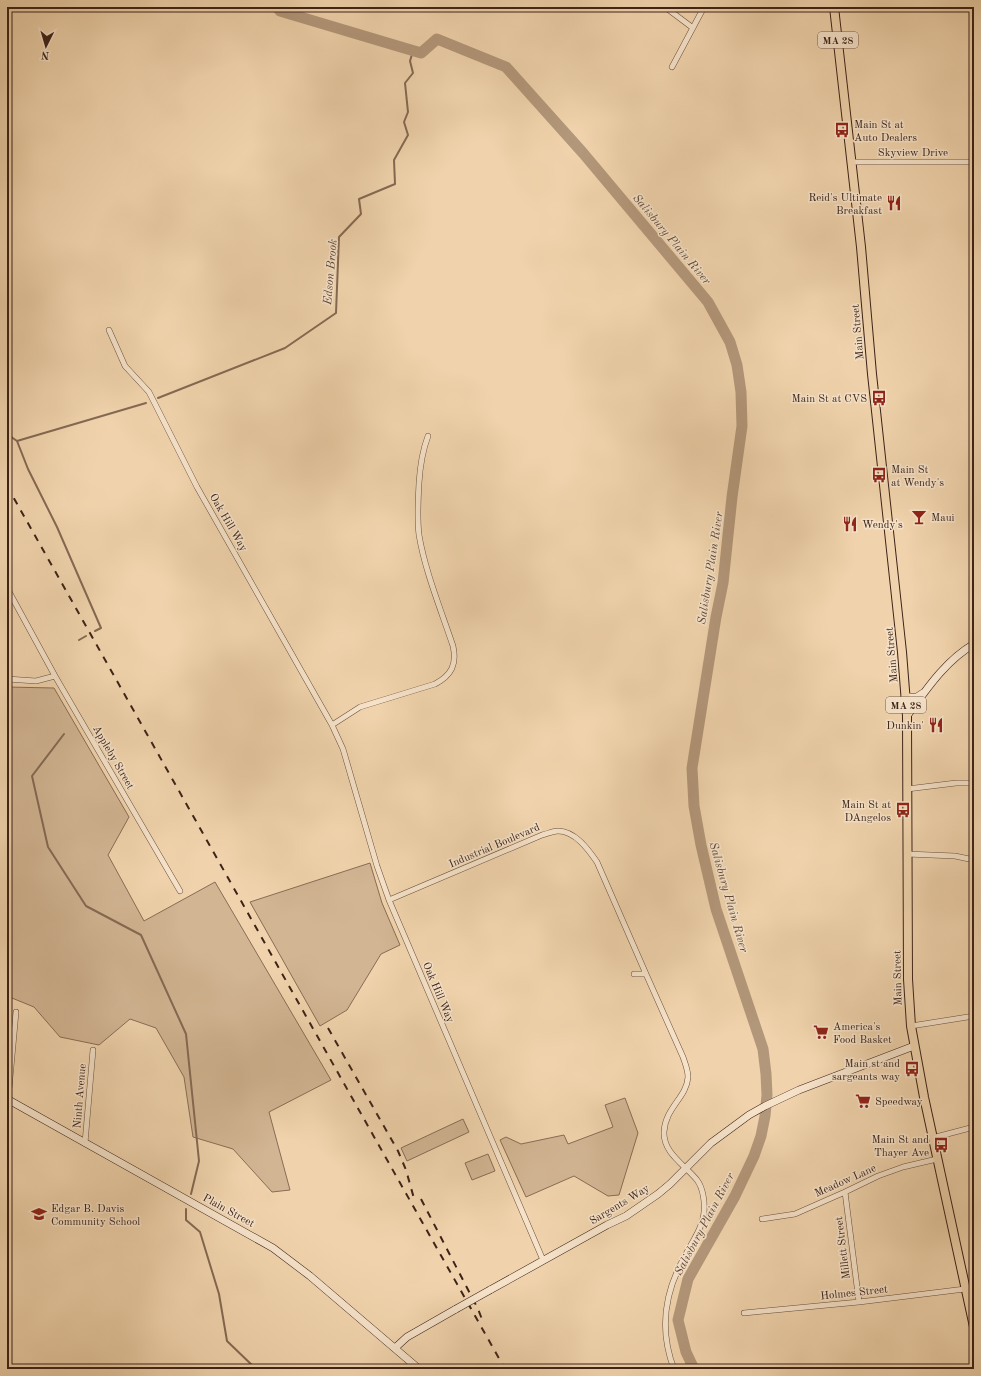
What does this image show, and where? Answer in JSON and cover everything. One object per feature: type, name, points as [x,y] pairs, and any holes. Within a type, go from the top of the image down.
[{"type":"main road","name":"Main Street","points":[[834,7],[861,248],[872,374],[901,640],[907,716],[908,979],[911,1026],[932,1138],[974,1327]]},
{"type":"main road","points":[[907,716],[924,692],[949,663],[974,644]]},
{"type":"main road","points":[[905,697],[917,697],[924,692]]},
{"type":"main road","name":"Sargents Way","points":[[394,1348],[406,1337],[632,1212],[658,1194],[711,1143],[749,1115],[781,1098],[914,1046]]},
{"type":"main road","name":"Plain Street","points":[[8,1100],[229,1222],[273,1248],[310,1276],[420,1369]]},
{"type":"street","points":[[665,7],[693,28]]},
{"type":"street","points":[[672,67],[704,7]]},
{"type":"street","name":"Skyview Drive","points":[[852,162],[974,162]]},
{"type":"street","name":"Oak Hill Way","points":[[109,330],[125,366],[149,392],[197,487],[332,725],[343,749],[377,866],[389,900],[543,1260]]},
{"type":"street","points":[[332,725],[360,707],[435,684],[443,680],[449,674],[454,664],[455,655],[453,646],[426,564],[419,534],[418,516],[420,464],[428,436]]},
{"type":"street","name":"Appleby Street","points":[[7,588],[55,676],[180,891]]},
{"type":"street","points":[[7,679],[36,681],[55,676]]},
{"type":"street","points":[[907,789],[956,783],[974,783]]},
{"type":"street","name":"Industrial Boulevard","points":[[389,900],[542,835],[558,831],[571,835],[586,847],[597,862],[683,1055],[687,1068],[688,1078],[684,1091],[669,1111],[665,1120],[664,1142],[670,1151],[698,1181],[702,1192],[704,1213],[698,1230],[674,1278],[668,1300],[665,1323],[666,1339],[669,1356],[674,1369]]},
{"type":"street","points":[[907,854],[955,856],[974,860]]},
{"type":"street","points":[[634,974],[646,974]]},
{"type":"street","points":[[8,1100],[16,1012]]},
{"type":"street","points":[[911,1026],[974,1016]]},
{"type":"street","name":"Ninth Avenue","points":[[85,1143],[93,1050]]},
{"type":"street","points":[[932,1138],[974,1127]]},
{"type":"street","name":"Meadow Lane","points":[[762,1219],[794,1214],[878,1176],[897,1169],[937,1159]]},
{"type":"street","name":"Millett Street","points":[[845,1192],[859,1302]]},
{"type":"street","name":"Holmes Street","points":[[744,1314],[965,1289]]},
{"type":"street","points":[[967,1369],[974,1368]]},
{"type":"shaded area","points":[[7,687],[54,688],[129,817],[108,855],[144,921],[215,882],[331,1080],[269,1112],[290,1190],[272,1192],[233,1149],[193,1137],[184,1077],[156,1028],[130,1019],[99,1045],[60,1037],[34,1007],[7,996]]},
{"type":"shaded area","points":[[370,863],[382,903],[400,945],[381,954],[347,1010],[320,1026],[250,902]]},
{"type":"shaded area","points":[[625,1098],[638,1133],[619,1195],[608,1196],[574,1176],[526,1197],[500,1140],[506,1137],[521,1144],[564,1135],[568,1144],[613,1127],[605,1105]]},
{"type":"shaded area","points":[[463,1119],[469,1132],[407,1161],[401,1148]]},
{"type":"shaded area","points":[[488,1154],[495,1171],[472,1180],[465,1163]]},
{"type":"waterway","name":"Salisbury Plain River","points":[[277,7],[280,11],[421,53],[437,39],[506,67],[583,153],[708,302],[730,342],[737,365],[741,392],[742,426],[732,497],[723,583],[716,617],[692,768],[694,806],[701,845],[716,909],[763,1049],[767,1095],[761,1136],[754,1156],[735,1196],[688,1279],[678,1320],[686,1352],[694,1369]]},
{"type":"waterway","name":"Edson Brook","points":[[158,398],[285,348],[336,313],[339,237],[361,214],[359,199],[395,184],[394,160],[408,135],[404,122],[408,112],[405,83],[413,73],[410,61],[413,51]]},
{"type":"waterway","name":"Edson Brook","points":[[7,434],[17,441],[146,403]]},
{"type":"waterway","points":[[17,441],[28,469],[57,527],[101,628],[95,631]]},
{"type":"waterway","points":[[79,640],[86,636]]},
{"type":"waterway","points":[[64,734],[32,776],[48,847],[86,906],[141,935],[186,1034],[199,1161],[191,1194]]},
{"type":"waterway","points":[[186,1209],[186,1220],[200,1232],[219,1294],[227,1341],[256,1369]]},
{"type":"railway","points":[[7,486],[505,1369]]},
{"type":"railway","points":[[328,1028],[398,1151],[406,1170],[415,1202]]},
{"type":"railway","points":[[421,1199],[478,1309],[483,1322]]},
{"type":"place","name":"Main St at Auto Dealers","points":[[842,130]]},
{"type":"place","name":"Reid's Ultimate Breakfast","points":[[894,203]]},
{"type":"place","name":"Main St at CVS","points":[[879,398]]},
{"type":"place","name":"Main St at Wendy's","points":[[879,475]]},
{"type":"place","name":"Maui","points":[[919,517]]},
{"type":"place","name":"Wendy's","points":[[850,524]]},
{"type":"place","name":"Dunkin'","points":[[936,725]]},
{"type":"place","name":"Main St at DAngelos","points":[[903,810]]},
{"type":"place","name":"America's Food Basket","points":[[821,1032]]},
{"type":"place","name":"Main st and sargeants way","points":[[912,1069]]},
{"type":"place","name":"Speedway","points":[[863,1101]]},
{"type":"place","name":"Main St and Thayer Ave","points":[[941,1145]]},
{"type":"place","name":"Edgar B. Davis Community School","points":[[39,1214]]}]
